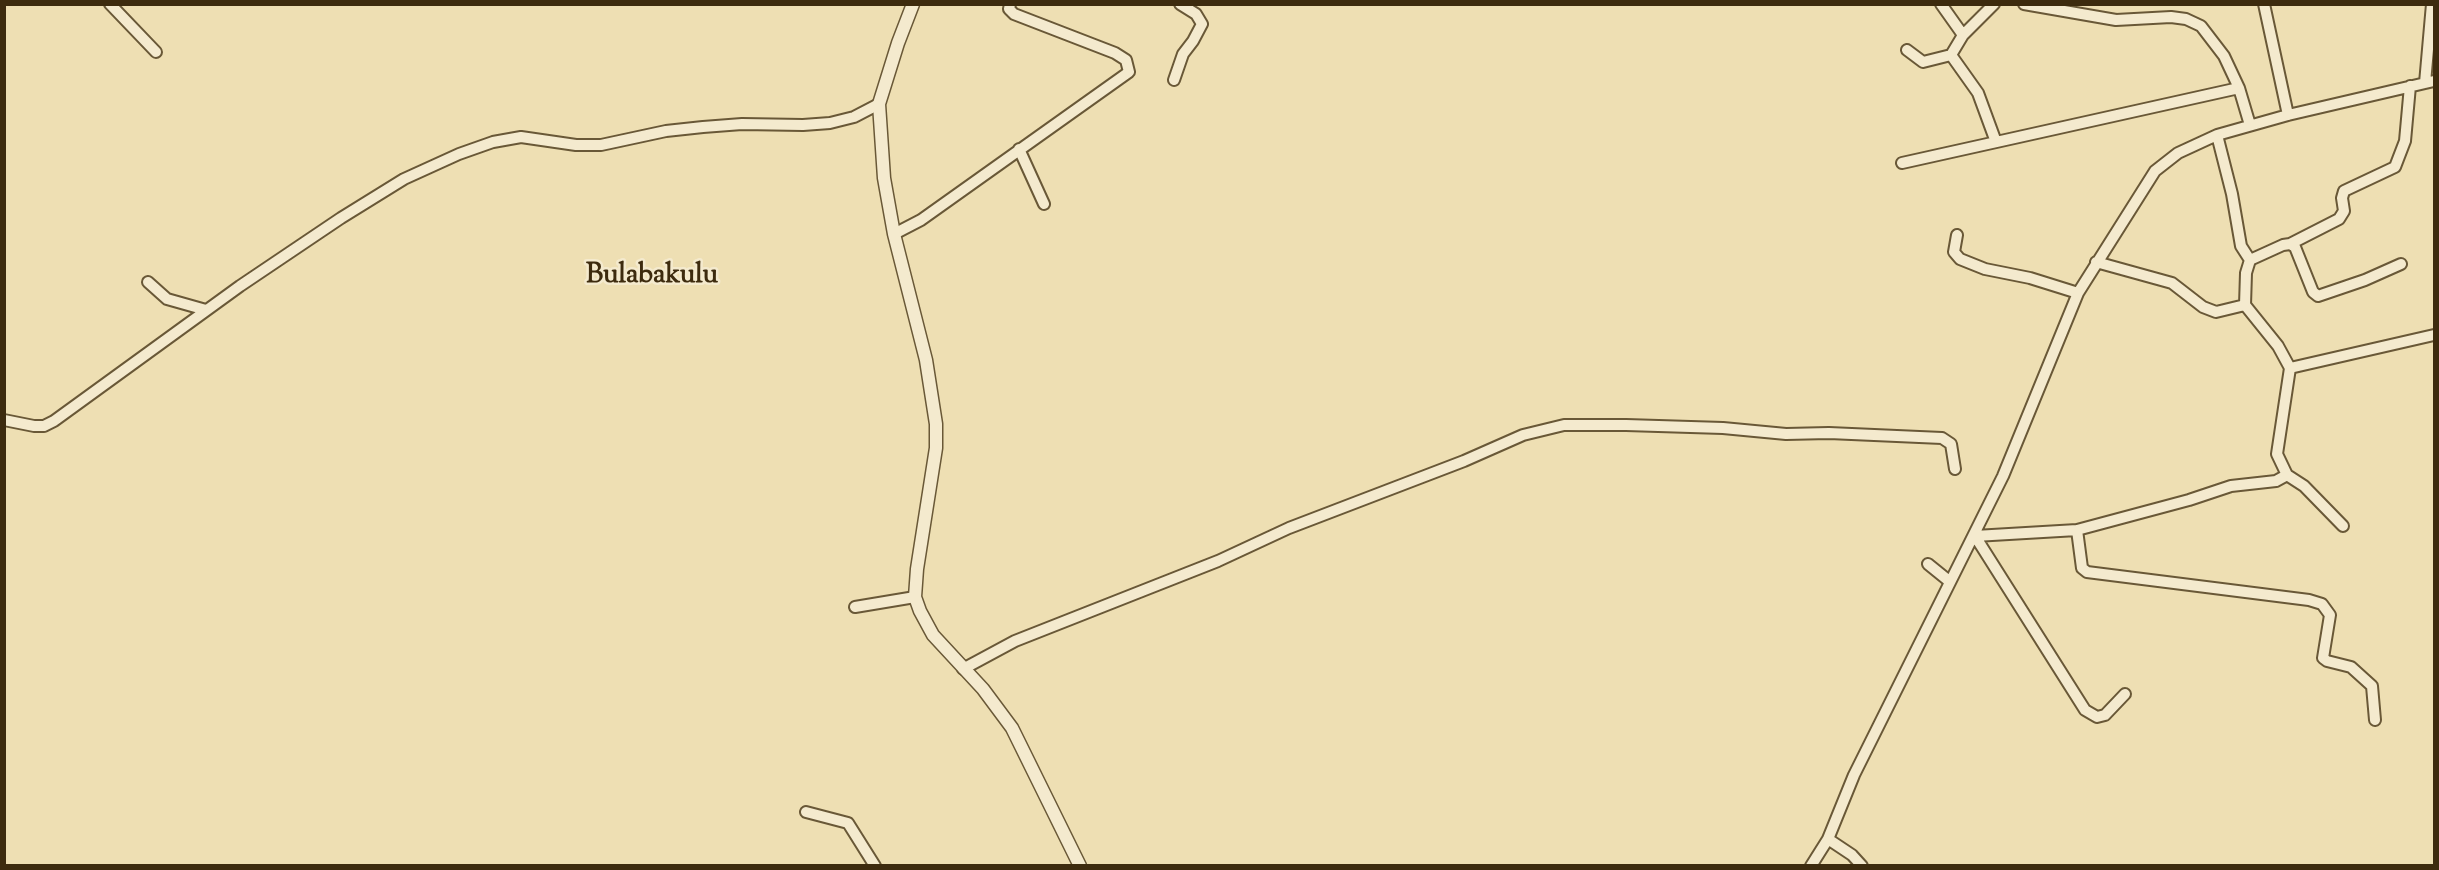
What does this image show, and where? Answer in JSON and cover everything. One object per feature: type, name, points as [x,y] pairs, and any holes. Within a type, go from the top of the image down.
[{"type":"street","points":[[110,4],[156,52]]},
{"type":"street","points":[[913,4],[879,104],[884,178],[894,234],[926,360],[936,424],[936,448],[917,569],[915,597],[933,635],[1000,710],[1012,728],[1080,866]]},
{"type":"street","points":[[894,234],[921,220],[1126,75],[1130,68],[1126,60],[1115,53],[1014,14],[1009,9],[1010,4]]},
{"type":"street","points":[[1174,81],[1183,54],[1202,24],[1196,14],[1180,4]]},
{"type":"street","points":[[1941,4],[1963,35]]},
{"type":"street","points":[[1907,50],[1923,62],[1951,55],[1963,35],[1994,4]]},
{"type":"street","points":[[2024,4],[2116,20],[2171,17],[2186,19],[2201,26],[2211,36],[2224,56],[2239,88],[2250,125]]},
{"type":"street","points":[[2264,4],[2288,115]]},
{"type":"street","points":[[1812,866],[1828,839],[1854,775],[2003,476],[2078,293],[2154,171],[2178,153],[2217,135],[2288,115],[2430,82],[2432,4]]},
{"type":"street","points":[[1951,55],[1978,93],[1996,142]]},
{"type":"street","points":[[2250,260],[2290,244],[2338,219],[2344,211],[2342,198],[2344,191],[2395,167],[2404,141],[2410,87]]},
{"type":"street","points":[[1902,164],[2239,88]]},
{"type":"street","points":[[4,420],[34,426],[44,426],[54,421],[206,310],[341,218],[405,179],[459,154],[493,142],[521,137],[576,145],[600,145],[666,131],[703,127],[830,123],[854,117],[879,104]]},
{"type":"street","points":[[2217,135],[2232,194],[2241,246],[2250,260],[2246,273],[2245,305],[2278,346],[2290,368],[2277,454],[2287,475],[2304,486],[2343,526]]},
{"type":"street","points":[[1019,149],[1044,204]]},
{"type":"street","points":[[1957,235],[1954,252],[1960,259],[1984,269],[2030,278],[2078,293]]},
{"type":"street","points":[[2290,244],[2295,247],[2313,292],[2318,296],[2365,280],[2401,264]]},
{"type":"street","points":[[2096,262],[2172,283],[2203,306],[2216,312],[2245,305]]},
{"type":"street","points":[[148,282],[166,299],[206,310]]},
{"type":"street","points":[[2290,368],[2434,335]]},
{"type":"street","points":[[963,669],[1015,641],[1218,561],[1289,528],[1464,461],[1523,435],[1564,425],[1723,428],[1786,434],[1829,433],[1942,438],[1951,444],[1955,469]]},
{"type":"street","points":[[1975,536],[2077,530],[2189,500],[2231,486],[2276,482],[2287,475]]},
{"type":"street","points":[[2077,530],[2082,568],[2087,572],[2322,603],[2330,615],[2323,658],[2351,667],[2372,686],[2375,720]]},
{"type":"street","points":[[1975,536],[2085,710],[2097,717],[2105,715],[2125,694]]},
{"type":"street","points":[[1928,564],[1949,581]]},
{"type":"street","points":[[855,607],[915,597]]},
{"type":"street","points":[[806,812],[848,823],[875,866]]},
{"type":"street","points":[[1828,839],[1852,855],[1862,866]]},
{"type":"district","name":"Bulabakulu","points":[[652,277]]}]
